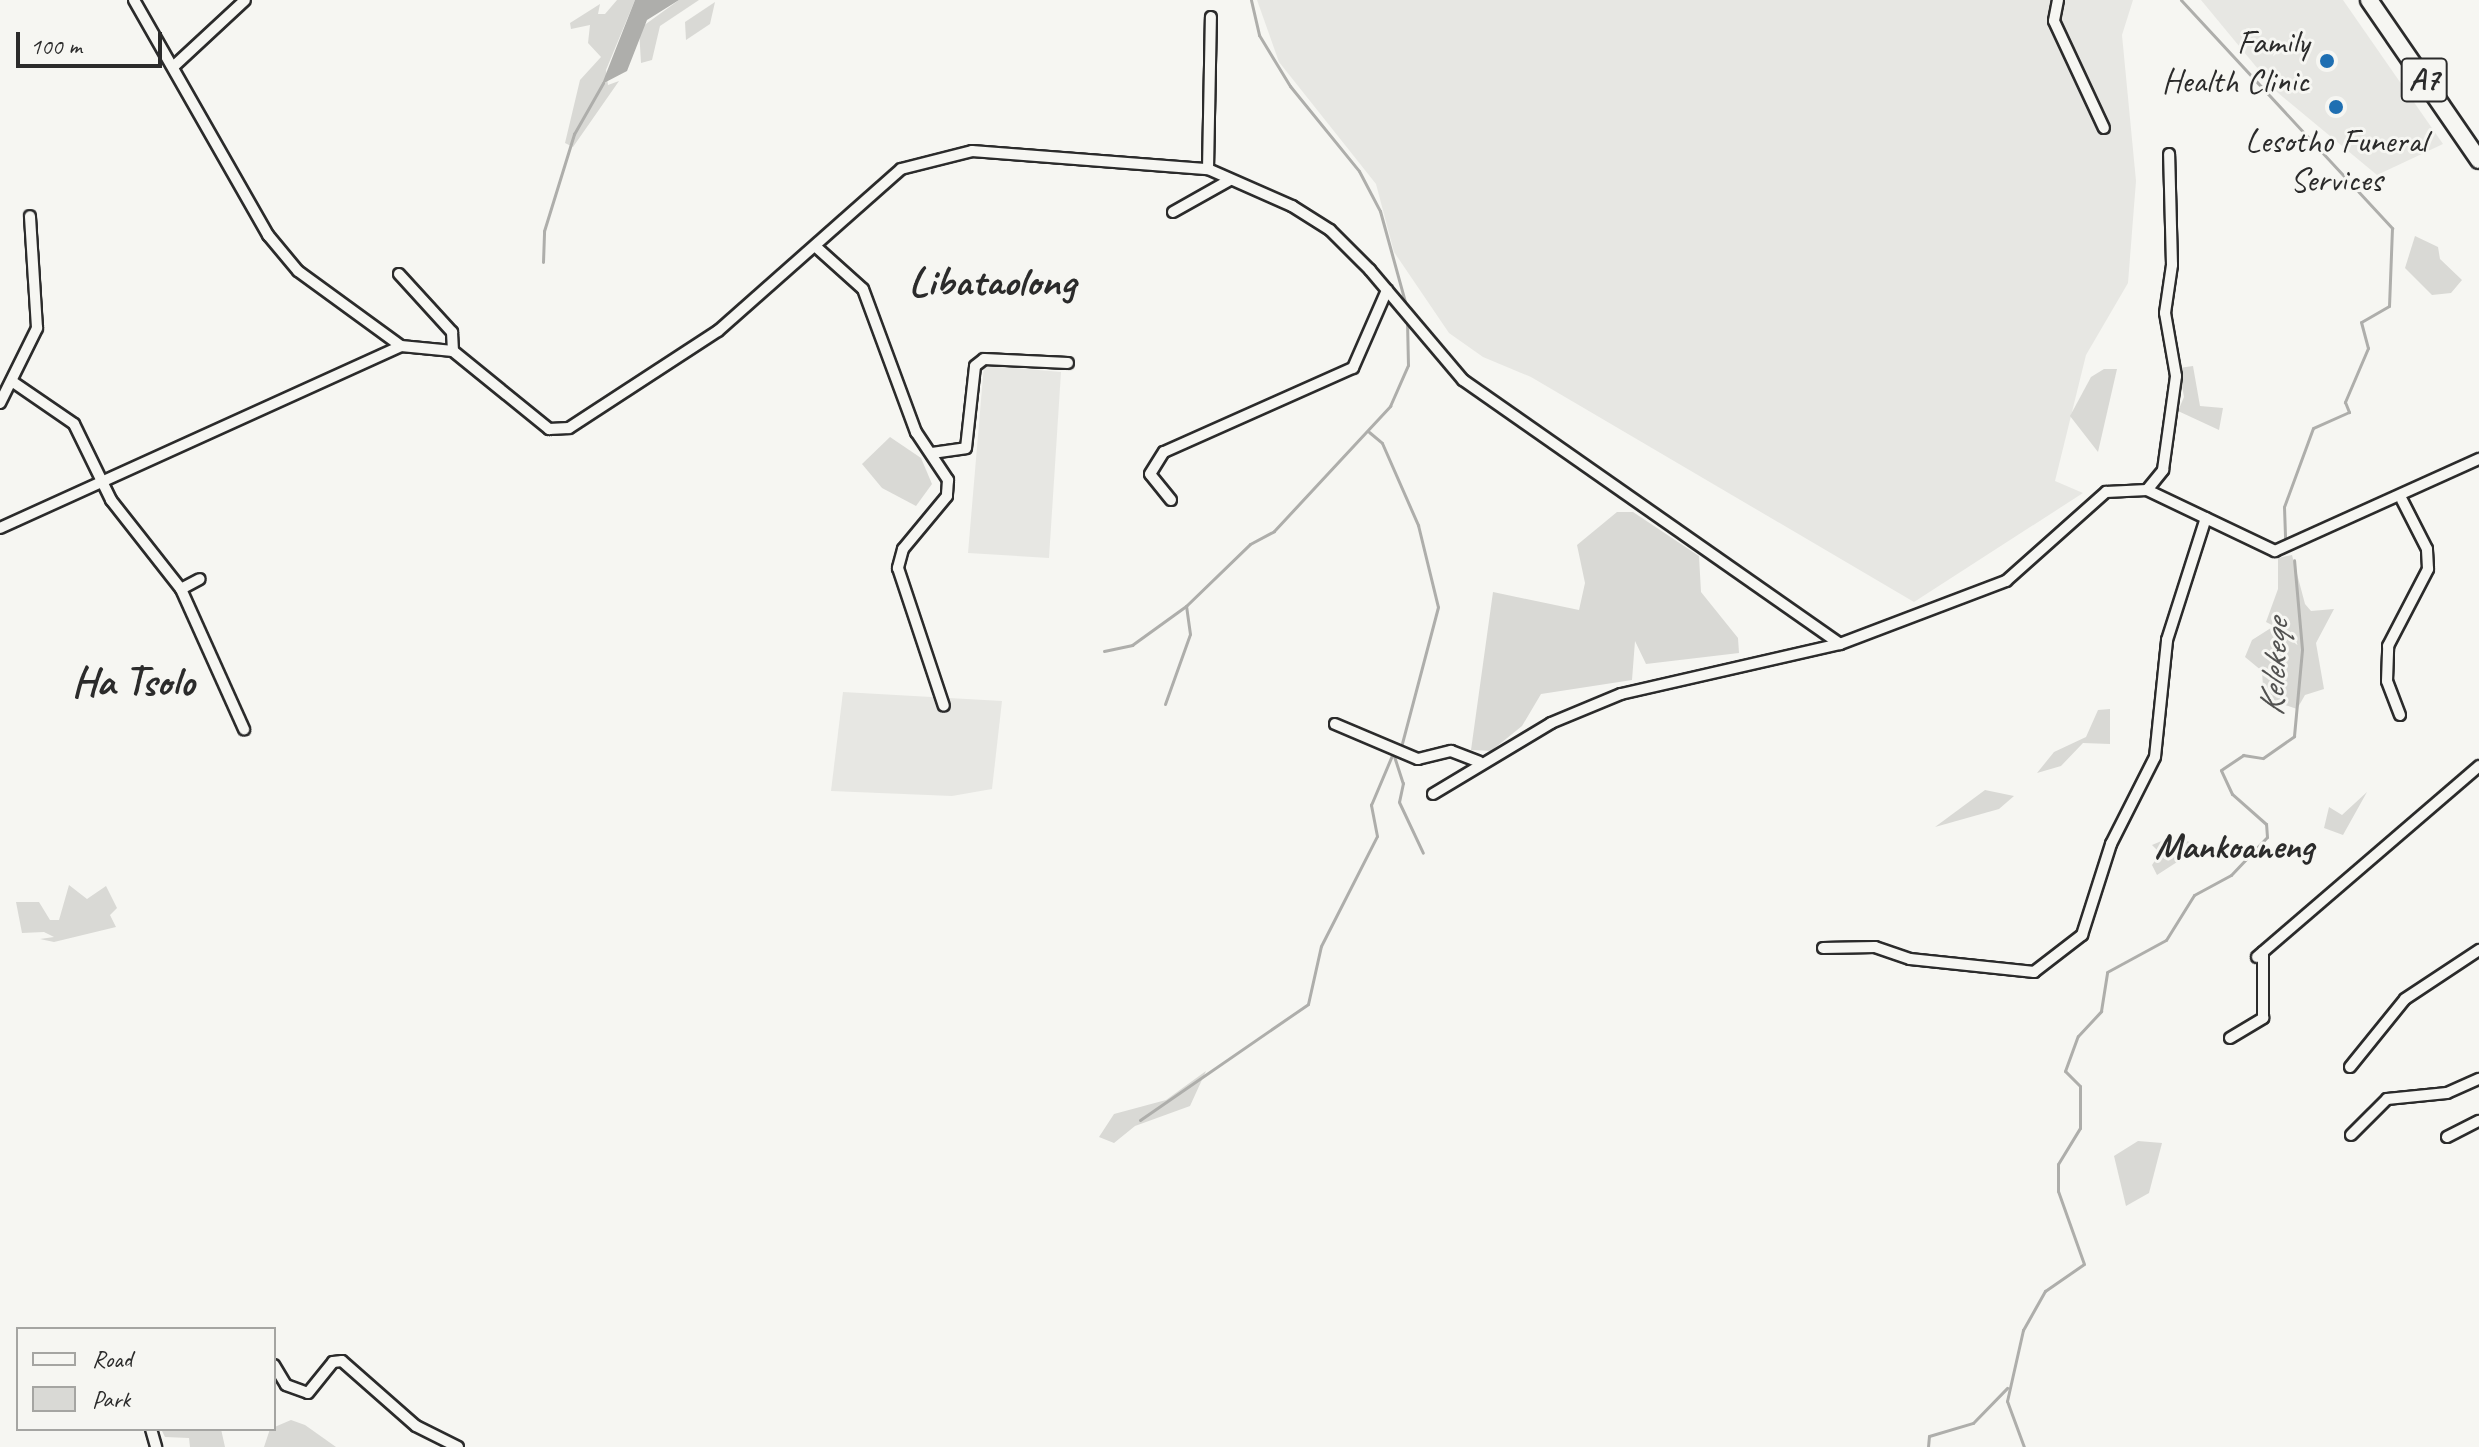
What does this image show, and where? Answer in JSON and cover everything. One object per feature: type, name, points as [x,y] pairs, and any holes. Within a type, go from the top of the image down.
[{"type":"main road","name":"A7","points":[[2369,0],[2479,160]]},
{"type":"street","points":[[134,0],[285,256],[401,346]]},
{"type":"street","points":[[173,67],[245,0]]},
{"type":"street","points":[[2058,0],[2054,21],[2104,128]]},
{"type":"street","points":[[1208,169],[1211,17]]},
{"type":"street","points":[[0,528],[401,346],[453,351],[549,429],[569,428],[706,340],[901,169],[932,158],[972,151],[1208,169],[1330,230],[1387,290],[1463,380],[1840,644]]},
{"type":"street","points":[[2147,490],[2163,470],[2176,376],[2165,313],[2172,265],[2169,154]]},
{"type":"street","points":[[1173,212],[1230,180]]},
{"type":"street","points":[[0,403],[37,328],[30,216]]},
{"type":"street","points":[[815,246],[863,289],[916,432],[948,480],[947,496],[903,549],[898,568],[944,706]]},
{"type":"street","points":[[399,274],[452,332],[453,351]]},
{"type":"street","points":[[1171,500],[1150,474],[1164,452],[1353,368],[1387,290]]},
{"type":"street","points":[[932,453],[966,448],[975,366],[984,359],[1068,363]]},
{"type":"street","points":[[13,382],[74,424],[105,482],[111,500],[181,589],[244,729]]},
{"type":"street","points":[[1433,794],[1479,762],[1562,718],[1661,680],[1840,644],[2006,581],[2098,498],[2147,490],[2275,551],[2402,500],[2479,459]]},
{"type":"street","points":[[2400,715],[2387,681],[2388,646],[2428,569],[2427,549],[2402,500]]},
{"type":"street","points":[[1823,948],[1875,947],[1910,959],[2034,972],[2082,935],[2111,844],[2155,757],[2167,640],[2206,518]]},
{"type":"street","points":[[181,589],[200,579]]},
{"type":"street","points":[[1335,724],[1418,759],[1451,751],[1479,762]]},
{"type":"street","points":[[2230,1038],[2263,1018],[2260,954],[2479,766]]},
{"type":"street","points":[[2350,1067],[2405,999],[2479,950]]},
{"type":"street","points":[[2351,1135],[2387,1099],[2447,1093],[2479,1079]]},
{"type":"street","points":[[2447,1137],[2479,1121]]},
{"type":"street","points":[[276,1368],[286,1385],[308,1393],[333,1362],[342,1361],[416,1426],[458,1447]]},
{"type":"shaded area","points":[[635,0],[679,0],[647,20],[627,71],[602,84]]},
{"type":"shaded area","points":[[1257,0],[2133,0],[2122,35],[2136,181],[2128,283],[2086,355],[2055,481],[2083,493],[1914,602],[1531,377],[1483,357],[1449,333],[1394,252],[1376,184],[1279,62]]},
{"type":"shaded area","points":[[2201,0],[2343,0],[2443,144],[2377,175],[2277,92]]},
{"type":"shaded area","points":[[984,365],[1061,372],[1049,558],[968,553]]},
{"type":"shaded area","points":[[843,692],[1002,701],[992,789],[952,796],[831,791]]},
{"type":"green space","points":[[617,0],[635,0],[606,70],[608,85],[619,81],[573,147],[565,143],[580,80],[601,57],[588,43],[590,25],[571,29],[570,23],[600,4],[598,14],[605,14]]},
{"type":"green space","points":[[679,0],[699,0],[660,26],[652,60],[641,63],[639,29]]},
{"type":"green space","points":[[715,2],[710,24],[686,40],[685,22]]},
{"type":"green space","points":[[2415,236],[2438,247],[2440,259],[2462,280],[2451,293],[2432,295],[2405,268]]},
{"type":"green space","points":[[2193,366],[2200,406],[2223,408],[2219,430],[2178,411],[2184,397],[2179,368]]},
{"type":"green space","points":[[2104,369],[2117,369],[2098,452],[2070,416],[2091,377]]},
{"type":"green space","points":[[890,437],[921,458],[932,484],[916,506],[882,488],[862,464]]},
{"type":"green space","points":[[1617,512],[1633,512],[1699,556],[1701,592],[1738,638],[1739,653],[1646,664],[1635,641],[1632,680],[1541,694],[1522,726],[1491,751],[1471,750],[1493,592],[1579,610],[1585,583],[1577,545]]},
{"type":"green space","points":[[2292,555],[2305,604],[2311,611],[2334,609],[2316,643],[2324,689],[2305,695],[2297,709],[2276,702],[2263,687],[2262,671],[2245,657],[2252,640],[2274,626],[2266,622],[2278,589],[2278,558]]},
{"type":"green space","points":[[2110,709],[2110,744],[2083,743],[2061,766],[2037,773],[2054,752],[2086,737],[2098,710]]},
{"type":"green space","points":[[1985,790],[2014,796],[1999,809],[1935,827]]},
{"type":"green space","points":[[2367,792],[2343,835],[2324,828],[2329,807],[2342,815]]},
{"type":"green space","points":[[2171,837],[2190,842],[2191,853],[2157,875],[2152,865],[2160,853],[2152,845]]},
{"type":"green space","points":[[69,885],[87,899],[106,886],[117,908],[110,915],[116,927],[54,942],[40,939],[54,937],[44,932],[22,933],[16,902],[39,902],[50,920],[59,920]]},
{"type":"green space","points":[[1206,1071],[1190,1106],[1135,1126],[1114,1143],[1099,1137],[1114,1114],[1166,1100]]},
{"type":"green space","points":[[2138,1141],[2162,1143],[2149,1193],[2126,1206],[2114,1156]]},
{"type":"green space","points":[[291,1420],[305,1425],[336,1447],[264,1447],[269,1431],[276,1431],[276,1426]]},
{"type":"green space","points":[[162,1431],[221,1431],[225,1447],[190,1447],[189,1438],[165,1437]]},
{"type":"waterway","points":[[1251,0],[1259,35],[1290,86],[1359,171],[1380,211],[1407,309]]},
{"type":"waterway","name":"Kelekeqe","points":[[2181,0],[2392,228],[2389,306],[2361,322],[2368,348],[2345,402],[2349,412],[2313,428],[2284,507],[2285,538]]},
{"type":"waterway","points":[[543,262],[544,231],[574,134],[603,83]]},
{"type":"waterway","points":[[1165,704],[1190,634],[1186,606],[1250,544],[1274,531],[1390,406],[1408,365],[1407,320]]},
{"type":"waterway","points":[[1369,432],[1382,443],[1418,525],[1438,607],[1402,743]]},
{"type":"waterway","name":"Kelekeqe","points":[[2024,1447],[2007,1401],[2023,1330],[2045,1291],[2084,1264],[2058,1191],[2058,1164],[2080,1128],[2080,1086],[2065,1071],[2078,1036],[2101,1011],[2107,972],[2166,940],[2194,895],[2231,875],[2267,837],[2266,824],[2232,794],[2221,770],[2243,755],[2263,758],[2294,736],[2302,649],[2294,560]]},
{"type":"waterway","points":[[1104,651],[1132,645],[1186,606]]},
{"type":"waterway","points":[[1393,753],[1403,783],[1399,802],[1423,853]]},
{"type":"waterway","points":[[1140,1120],[1308,1004],[1321,946],[1377,836],[1371,805],[1393,753]]},
{"type":"waterway","name":"Kelekeqe","points":[[1928,1447],[1929,1436],[1973,1423],[2007,1388]]},
{"type":"place","name":"Family Health Clinic","points":[[2327,61]]},
{"type":"place","name":"Lesotho Funeral Services","points":[[2336,107]]},
{"type":"district","name":"Libataolong","points":[[992,282]]},
{"type":"district","name":"Ha Tsolo","points":[[133,682]]},
{"type":"district","name":"Mankoaneng","points":[[2234,847]]}]
